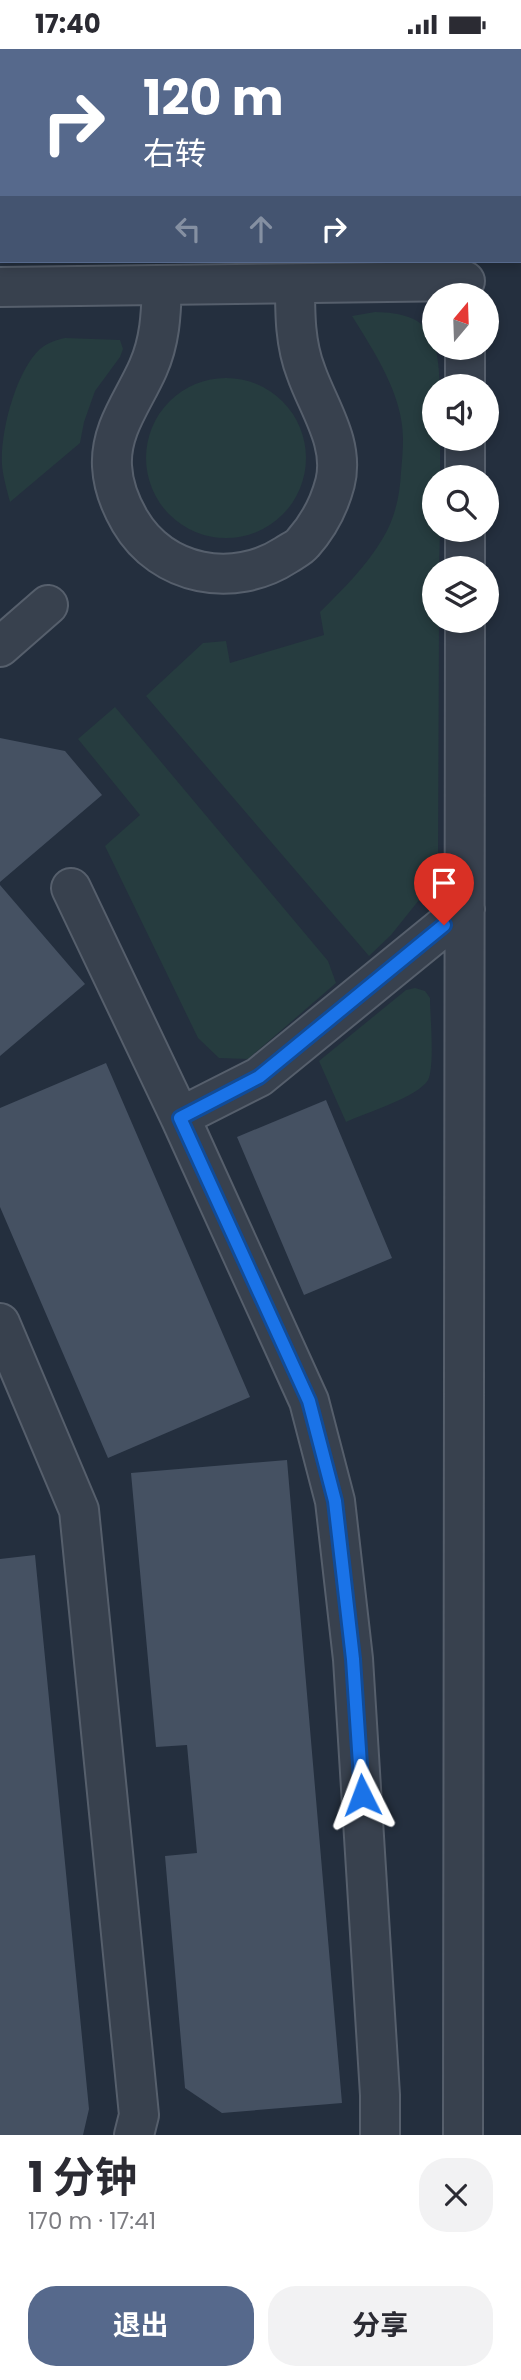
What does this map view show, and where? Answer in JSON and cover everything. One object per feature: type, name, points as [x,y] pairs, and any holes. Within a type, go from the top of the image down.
[{"type":"street","points":[[0,288],[117,273],[178,277],[289,275],[465,279]]},
{"type":"street","points":[[178,277],[149,367],[117,430],[112,466],[119,501],[137,533],[163,557],[197,572],[233,575],[270,566],[302,545],[324,515],[336,479],[335,441],[305,372],[296,331],[289,275]]},
{"type":"street","points":[[0,647],[48,605]]},
{"type":"street","points":[[463,2135],[465,633]]},
{"type":"street","points":[[72,888],[309,1401],[335,1501],[353,1659],[380,2095],[380,2135]]},
{"type":"street","points":[[180,1118],[259,1077],[465,909]]},
{"type":"street","points":[[0,1323],[79,1510],[139,2115],[134,2135]]},
{"type":"green space","points":[[375,312],[394,313],[420,323],[422,361],[438,361],[439,374],[422,374],[422,451],[440,451],[440,465],[422,465],[422,542],[440,542],[439,556],[422,556],[422,633],[439,633],[438,856],[431,885],[391,935],[369,956],[146,696],[203,643],[226,641],[230,663],[324,635],[320,612],[362,568],[383,538],[398,498],[402,423],[386,375],[352,316]]},
{"type":"green space","points":[[65,338],[120,340],[123,349],[95,391],[80,443],[10,502],[2,451],[11,403],[31,359],[46,345]]},
{"type":"green space","points":[[226,378],[257,384],[282,402],[300,427],[306,458],[300,489],[282,514],[257,532],[226,538],[195,532],[170,514],[152,489],[146,458],[152,427],[170,402],[195,384]]},
{"type":"green space","points":[[115,707],[328,961],[336,983],[248,1059],[219,1058],[198,1038],[105,846],[140,815],[78,739]]},
{"type":"green space","points":[[415,988],[425,991],[430,998],[432,1053],[428,1080],[403,1098],[346,1122],[319,1061],[406,990]]},
{"type":"building","points":[[0,738],[65,751],[102,795],[0,882]]},
{"type":"building","points":[[0,885],[85,984],[0,1056]]},
{"type":"building","points":[[106,1063],[250,1397],[108,1458],[0,1207],[0,1108]]},
{"type":"building","points":[[326,1100],[392,1258],[304,1295],[237,1137]]},
{"type":"building","points":[[287,1460],[342,2103],[222,2113],[185,2088],[165,1856],[197,1853],[187,1745],[156,1747],[131,1473]]},
{"type":"building","points":[[35,1555],[89,2109],[83,2135],[0,2135],[0,1559]]},
{"type":"route","points":[[362,1795],[353,1659],[335,1501],[309,1401],[180,1118],[259,1077],[444,925]]}]
